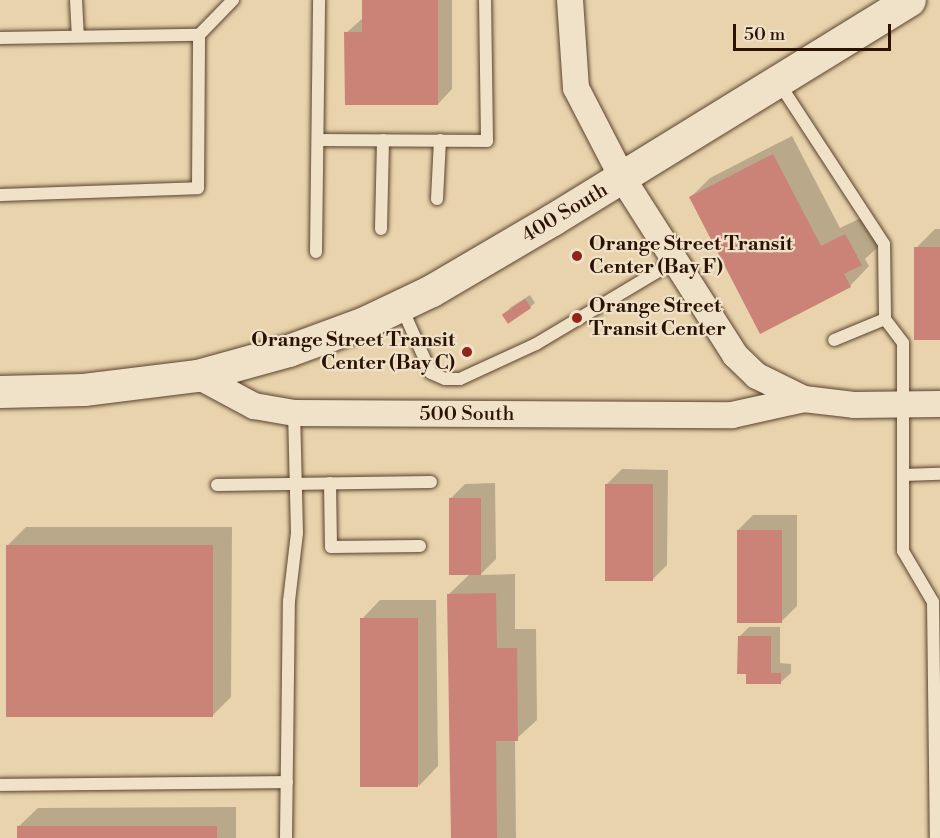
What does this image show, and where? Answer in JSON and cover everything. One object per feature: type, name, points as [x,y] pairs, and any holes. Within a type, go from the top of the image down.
[{"type":"street","points":[[570,0],[576,88],[622,178],[720,335],[745,366],[770,384],[804,399]]},
{"type":"street","name":"400 South","points":[[198,376],[327,338],[401,306],[622,178],[910,0]]},
{"type":"street","points":[[0,392],[84,390],[198,376]]},
{"type":"street","name":"500 South","points":[[198,376],[254,406],[294,413],[732,415],[804,399],[837,405],[940,404]]},
{"type":"lane","points":[[76,0],[78,36]]},
{"type":"lane","points":[[0,195],[198,188],[199,35],[233,0]]},
{"type":"lane","points":[[316,252],[320,0]]},
{"type":"lane","points":[[319,140],[487,141],[485,0]]},
{"type":"lane","points":[[0,38],[199,35]]},
{"type":"lane","points":[[778,82],[884,244],[885,319],[903,343],[903,551],[937,601],[936,838]]},
{"type":"lane","points":[[381,229],[383,140]]},
{"type":"lane","points":[[437,199],[440,140]]},
{"type":"lane","points":[[401,306],[430,373],[445,380],[460,379],[536,344],[675,261]]},
{"type":"lane","points":[[834,340],[885,319]]},
{"type":"lane","points":[[286,838],[296,483],[294,413]]},
{"type":"lane","points":[[903,475],[940,474]]},
{"type":"lane","points":[[217,485],[430,482]]},
{"type":"lane","points":[[330,483],[331,547],[420,546]]},
{"type":"lane","points":[[0,785],[287,782]]},
{"type":"building","points":[[362,0],[438,0],[438,105],[345,105],[344,32],[362,32]]},
{"type":"building","points":[[773,154],[821,246],[845,234],[862,265],[844,274],[851,287],[760,334],[689,197]]},
{"type":"building","points":[[914,247],[940,247],[940,340],[914,340]]},
{"type":"building","points":[[525,299],[531,308],[508,324],[502,315]]},
{"type":"building","points":[[605,484],[653,484],[653,581],[605,581]]},
{"type":"building","points":[[449,498],[481,498],[481,575],[449,575]]},
{"type":"building","points":[[737,530],[782,530],[782,623],[737,623]]},
{"type":"building","points":[[6,545],[213,545],[213,717],[6,717]]},
{"type":"building","points":[[496,593],[497,648],[517,648],[518,741],[496,741],[497,838],[451,838],[447,594]]},
{"type":"building","points":[[360,618],[418,618],[418,787],[360,787]]},
{"type":"building","points":[[738,636],[771,636],[771,673],[781,673],[781,684],[746,684],[746,674],[737,674]]},
{"type":"building","points":[[17,826],[217,826],[217,838],[17,838]]},
{"type":"place","name":"Orange Street Transit Center (Bay F)","points":[[577,256]]},
{"type":"place","name":"Orange Street Transit Center","points":[[577,318]]},
{"type":"place","name":"Orange Street Transit Center (Bay C)","points":[[467,352]]}]
